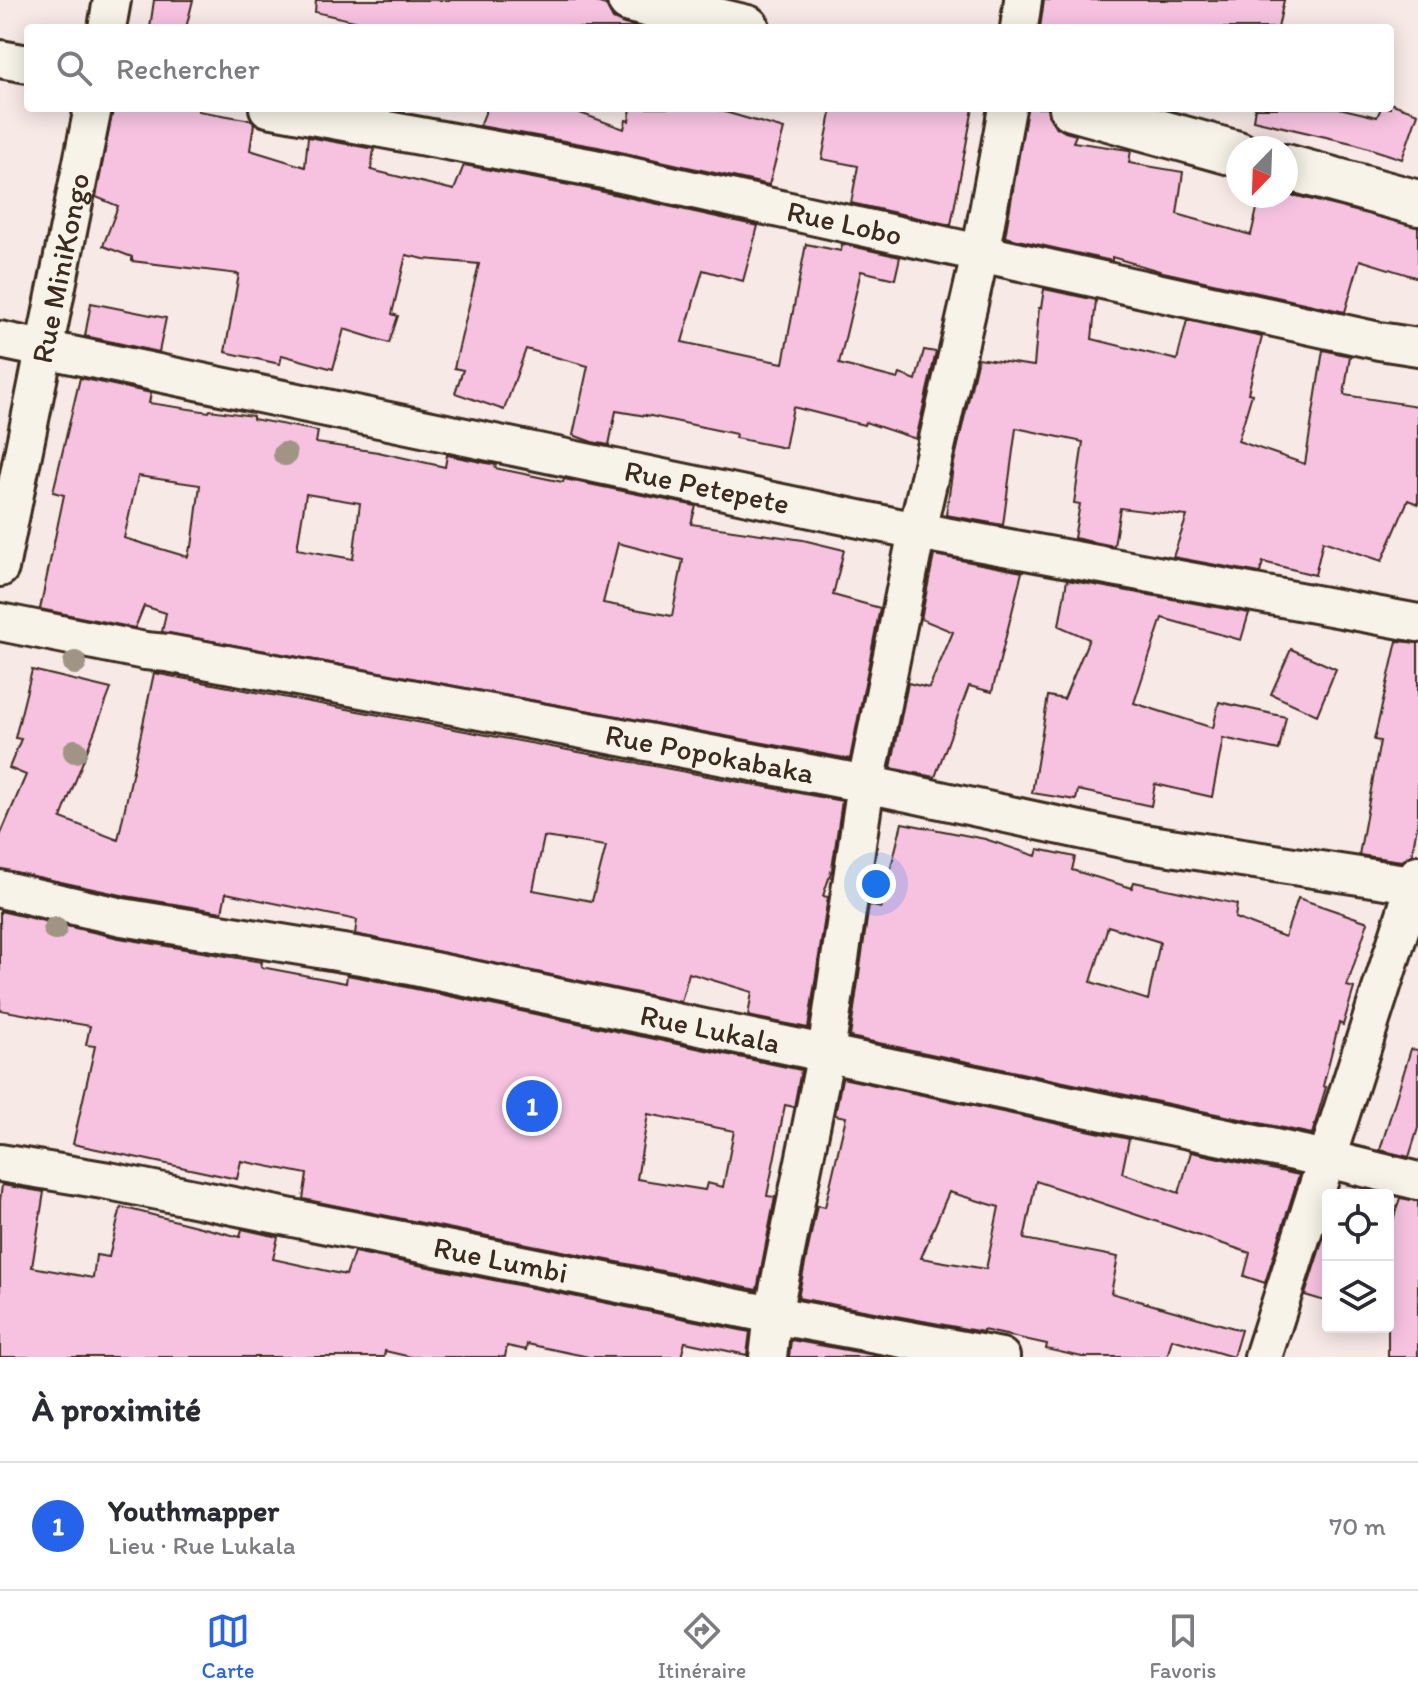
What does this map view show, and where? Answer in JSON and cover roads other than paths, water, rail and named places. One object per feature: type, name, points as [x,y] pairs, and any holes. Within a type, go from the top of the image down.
[{"type":"street","points":[[108,24],[112,0]]},
{"type":"street","points":[[630,0],[730,24]]},
{"type":"street","points":[[1020,24],[1023,0]]},
{"type":"street","points":[[0,59],[24,63]]},
{"type":"street","name":"Rue MiniKongo","points":[[0,568],[92,112]]},
{"type":"street","name":"Rue Lobo","points":[[290,112],[594,168],[980,255],[1363,338],[1418,347]]},
{"type":"street","points":[[768,1357],[773,1315],[826,1053],[866,784],[917,531],[980,255],[1006,112]]},
{"type":"street","points":[[1086,112],[1226,151]]},
{"type":"street","points":[[1298,170],[1418,203]]},
{"type":"street","name":"Rue Petepete","points":[[0,340],[917,531],[1418,623]]},
{"type":"street","name":"Rue Popokabaka","points":[[0,622],[866,784],[1131,841],[1417,881]]},
{"type":"street","points":[[1263,1357],[1417,881]]},
{"type":"street","name":"Rue Lukala","points":[[0,889],[122,917],[367,957],[1327,1159],[1418,1181]]},
{"type":"street","name":"Rue Lumbi","points":[[0,1163],[109,1181],[773,1315],[1001,1357]]},
{"type":"place","name":"Youthmapper","points":[[532,1106]]}]
